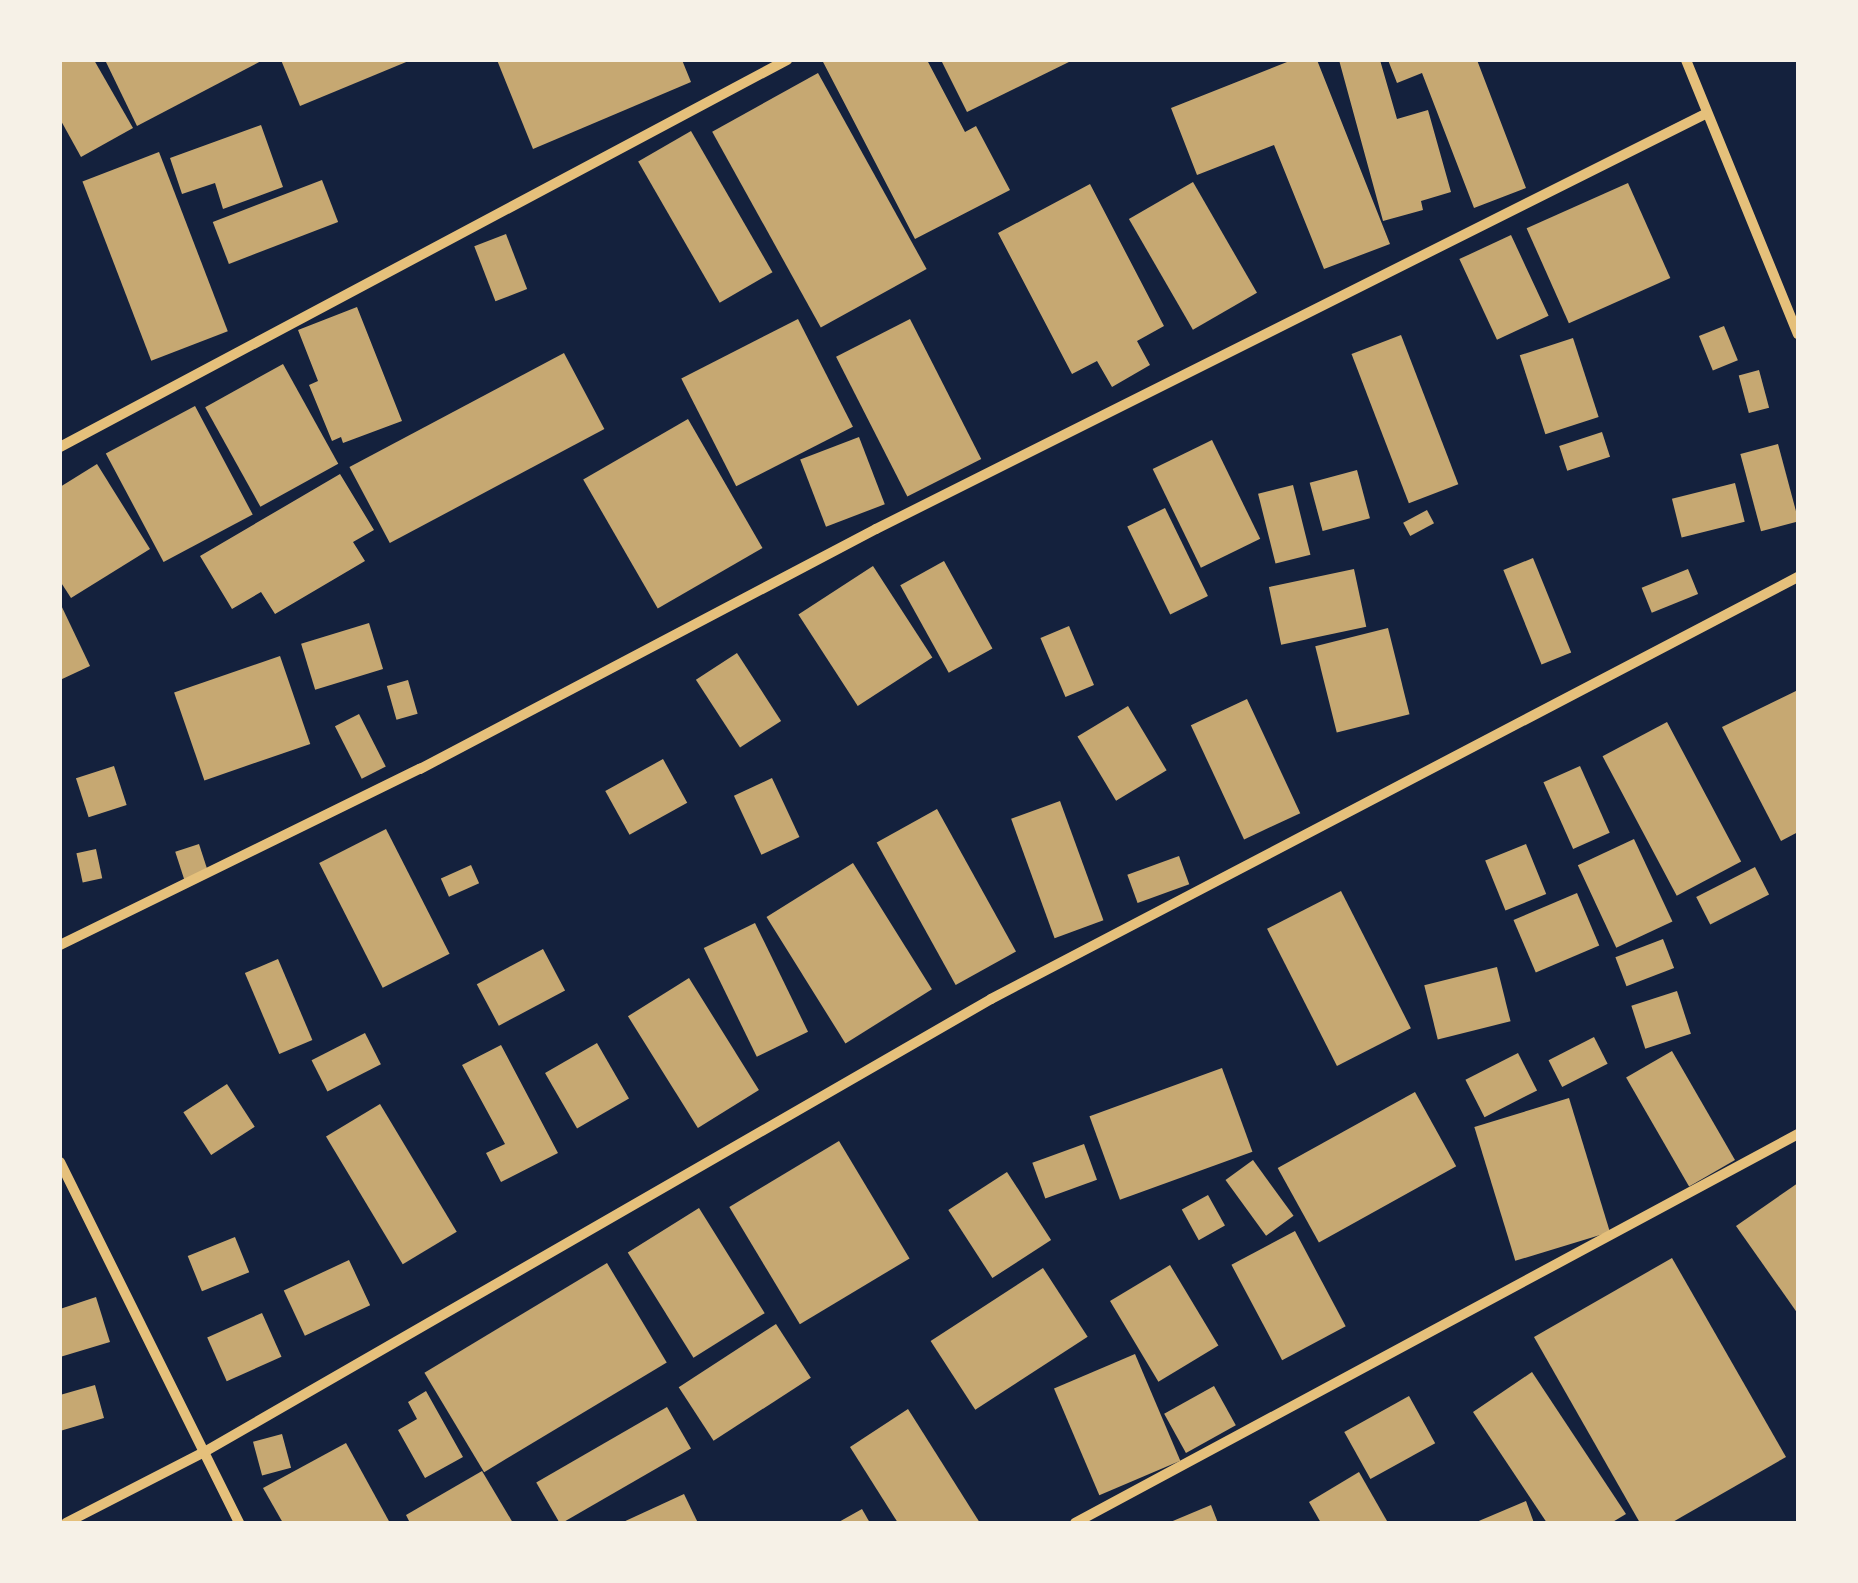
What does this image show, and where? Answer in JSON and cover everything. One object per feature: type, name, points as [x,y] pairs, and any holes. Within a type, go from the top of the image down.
[{"type":"street","points":[[60,447],[788,60]]},
{"type":"street","points":[[1686,60],[1798,334]]},
{"type":"street","points":[[60,946],[420,769],[876,529],[1707,113]]},
{"type":"street","points":[[66,1523],[206,1451],[991,999],[1798,577]]},
{"type":"street","points":[[1075,1523],[1798,1134]]},
{"type":"street","points":[[60,1162],[240,1523]]},
{"type":"building","points":[[60,60],[94,60],[133,128],[81,157],[60,119]]},
{"type":"building","points":[[105,60],[263,60],[137,126]]},
{"type":"building","points":[[281,60],[411,60],[300,106]]},
{"type":"building","points":[[497,60],[682,60],[691,82],[533,149]]},
{"type":"building","points":[[822,60],[927,60],[965,132],[976,126],[1010,190],[915,239]]},
{"type":"building","points":[[941,60],[1073,60],[967,112]]},
{"type":"building","points":[[1292,60],[1317,60],[1390,244],[1324,269],[1274,145],[1197,175],[1171,108]]},
{"type":"building","points":[[1339,60],[1380,60],[1397,119],[1428,110],[1451,192],[1421,201],[1423,210],[1383,221]]},
{"type":"building","points":[[1388,60],[1477,60],[1526,188],[1474,208],[1422,73],[1397,83]]},
{"type":"building","points":[[818,73],[927,269],[821,328],[712,132]]},
{"type":"building","points":[[261,125],[283,187],[223,209],[215,183],[182,194],[170,158]]},
{"type":"building","points":[[691,131],[772,272],[720,303],[638,162]]},
{"type":"building","points":[[159,152],[228,331],[151,361],[82,181]]},
{"type":"building","points":[[322,180],[338,222],[229,264],[213,222]]},
{"type":"building","points":[[1193,182],[1257,293],[1193,330],[1129,219]]},
{"type":"building","points":[[1628,183],[1670,278],[1569,323],[1527,228]]},
{"type":"building","points":[[1090,184],[1164,326],[1137,341],[1150,365],[1112,387],[1097,361],[1072,374],[998,233]]},
{"type":"building","points":[[506,234],[527,289],[495,301],[474,246]]},
{"type":"building","points":[[1511,235],[1549,316],[1497,340],[1459,259]]},
{"type":"building","points":[[357,307],[402,421],[343,443],[341,437],[332,441],[309,385],[318,381],[298,330]]},
{"type":"building","points":[[798,319],[853,427],[736,486],[681,378]]},
{"type":"building","points":[[910,319],[981,459],[907,497],[836,357]]},
{"type":"building","points":[[1724,326],[1738,360],[1713,370],[1699,336]]},
{"type":"building","points":[[1401,335],[1458,484],[1409,503],[1352,354]]},
{"type":"building","points":[[1573,338],[1599,417],[1545,434],[1520,355]]},
{"type":"building","points":[[564,353],[604,429],[390,543],[349,467]]},
{"type":"building","points":[[283,364],[338,464],[260,507],[205,407]]},
{"type":"building","points":[[1759,370],[1769,408],[1749,413],[1739,375]]},
{"type":"building","points":[[195,406],[253,515],[164,562],[106,453]]},
{"type":"building","points":[[688,419],[762,548],[658,609],[583,479]]},
{"type":"building","points":[[1602,432],[1610,457],[1567,471],[1559,446]]},
{"type":"building","points":[[859,437],[885,504],[826,527],[800,460]]},
{"type":"building","points":[[1212,440],[1260,539],[1201,568],[1153,469]]},
{"type":"building","points":[[1778,444],[1798,521],[1761,531],[1740,454]]},
{"type":"building","points":[[97,464],[150,549],[71,598],[60,581],[60,487]]},
{"type":"building","points":[[1357,470],[1370,518],[1323,531],[1310,483]]},
{"type":"building","points":[[340,474],[374,530],[353,542],[365,561],[275,614],[261,592],[232,609],[200,556]]},
{"type":"building","points":[[1735,483],[1745,522],[1682,538],[1672,499]]},
{"type":"building","points":[[1293,485],[1310,555],[1275,564],[1258,494]]},
{"type":"building","points":[[1165,508],[1208,596],[1170,614],[1127,526]]},
{"type":"building","points":[[1427,510],[1434,523],[1410,536],[1403,523]]},
{"type":"building","points":[[1533,558],[1571,653],[1542,665],[1503,570]]},
{"type":"building","points":[[944,561],[992,648],[949,673],[900,585]]},
{"type":"building","points":[[873,566],[932,657],[858,706],[798,614]]},
{"type":"building","points":[[1354,569],[1366,627],[1281,645],[1269,587]]},
{"type":"building","points":[[1688,569],[1698,594],[1652,613],[1642,588]]},
{"type":"building","points":[[60,603],[90,666],[60,680]]},
{"type":"building","points":[[369,623],[383,669],[315,690],[301,644]]},
{"type":"building","points":[[1069,626],[1094,685],[1065,697],[1040,638]]},
{"type":"building","points":[[1388,628],[1410,714],[1337,733],[1315,646]]},
{"type":"building","points":[[737,653],[781,721],[740,748],[696,680]]},
{"type":"building","points":[[280,656],[310,744],[204,780],[174,692]]},
{"type":"building","points":[[408,680],[418,714],[396,720],[387,686]]},
{"type":"building","points":[[1798,690],[1798,832],[1781,841],[1722,727]]},
{"type":"building","points":[[1247,699],[1300,813],[1244,839],[1191,725]]},
{"type":"building","points":[[1128,706],[1167,770],[1116,801],[1077,736]]},
{"type":"building","points":[[359,714],[386,767],[362,779],[335,726]]},
{"type":"building","points":[[1667,722],[1741,862],[1677,896],[1603,756]]},
{"type":"building","points":[[663,759],[687,803],[630,835],[605,791]]},
{"type":"building","points":[[114,766],[127,805],[89,817],[76,778]]},
{"type":"building","points":[[1580,766],[1610,833],[1573,849],[1543,782]]},
{"type":"building","points":[[772,778],[799,837],[761,855],[734,796]]},
{"type":"building","points":[[1060,801],[1103,920],[1055,938],[1011,819]]},
{"type":"building","points":[[937,809],[1016,952],[956,985],[877,842]]},
{"type":"building","points":[[386,829],[450,954],[383,988],[319,863]]},
{"type":"building","points":[[1634,839],[1672,921],[1616,948],[1578,865]]},
{"type":"building","points":[[199,844],[208,872],[184,879],[175,852]]},
{"type":"building","points":[[1526,844],[1546,894],[1505,911],[1485,860]]},
{"type":"building","points":[[96,849],[102,878],[83,883],[76,853]]},
{"type":"building","points":[[1179,856],[1189,884],[1138,903],[1127,875]]},
{"type":"building","points":[[853,863],[932,989],[845,1043],[766,917]]},
{"type":"building","points":[[471,865],[479,883],[449,897],[441,878]]},
{"type":"building","points":[[1755,867],[1769,895],[1710,925],[1696,897]]},
{"type":"building","points":[[1341,891],[1411,1028],[1337,1066],[1267,929]]},
{"type":"building","points":[[1577,893],[1599,945],[1536,972],[1513,920]]},
{"type":"building","points":[[755,923],[808,1032],[757,1057],[704,948]]},
{"type":"building","points":[[1663,939],[1674,968],[1626,986],[1615,957]]},
{"type":"building","points":[[543,949],[565,990],[499,1026],[477,984]]},
{"type":"building","points":[[278,959],[312,1040],[279,1054],[245,973]]},
{"type":"building","points":[[1497,967],[1511,1021],[1438,1039],[1424,985]]},
{"type":"building","points":[[689,978],[759,1090],[698,1128],[628,1016]]},
{"type":"building","points":[[1677,991],[1691,1034],[1645,1049],[1631,1006]]},
{"type":"building","points":[[365,1033],[381,1064],[327,1091],[312,1060]]},
{"type":"building","points":[[1594,1037],[1608,1064],[1562,1087],[1549,1060]]},
{"type":"building","points":[[597,1043],[629,1098],[577,1128],[545,1073]]},
{"type":"building","points":[[501,1045],[558,1153],[501,1182],[486,1153],[505,1144],[462,1065]]},
{"type":"building","points":[[1672,1051],[1735,1160],[1689,1187],[1626,1078]]},
{"type":"building","points":[[1518,1053],[1537,1090],[1484,1117],[1465,1080]]},
{"type":"building","points":[[1222,1068],[1252,1152],[1120,1200],[1090,1116]]},
{"type":"building","points":[[227,1084],[255,1127],[211,1155],[183,1112]]},
{"type":"building","points":[[1415,1092],[1456,1166],[1319,1242],[1278,1168]]},
{"type":"building","points":[[1569,1098],[1610,1232],[1515,1261],[1474,1127]]},
{"type":"building","points":[[380,1104],[457,1232],[403,1264],[326,1136]]},
{"type":"building","points":[[839,1141],[910,1258],[800,1324],[729,1207]]},
{"type":"building","points":[[1084,1144],[1097,1180],[1045,1199],[1032,1163]]},
{"type":"building","points":[[1253,1160],[1294,1216],[1266,1236],[1225,1180]]},
{"type":"building","points":[[1007,1172],[1051,1240],[992,1278],[948,1210]]},
{"type":"building","points":[[1798,1183],[1798,1314],[1736,1226]]},
{"type":"building","points":[[1208,1195],[1225,1226],[1199,1240],[1182,1210]]},
{"type":"building","points":[[699,1208],[765,1313],[693,1358],[628,1253]]},
{"type":"building","points":[[1295,1231],[1346,1326],[1282,1360],[1231,1265]]},
{"type":"building","points":[[235,1237],[249,1272],[202,1291],[188,1256]]},
{"type":"building","points":[[1672,1258],[1786,1457],[1671,1523],[1640,1523],[1534,1337]]},
{"type":"building","points":[[349,1260],[370,1305],[305,1336],[284,1290]]},
{"type":"building","points":[[607,1263],[667,1362],[484,1472],[424,1373]]},
{"type":"building","points":[[1170,1265],[1218,1346],[1158,1382],[1110,1301]]},
{"type":"building","points":[[1043,1268],[1088,1337],[975,1410],[931,1341]]},
{"type":"building","points":[[96,1297],[110,1342],[60,1357],[60,1309]]},
{"type":"building","points":[[262,1313],[282,1357],[227,1381],[207,1337]]},
{"type":"building","points":[[776,1324],[811,1378],[714,1441],[679,1387]]},
{"type":"building","points":[[1135,1354],[1180,1461],[1099,1495],[1054,1388]]},
{"type":"building","points":[[1532,1372],[1626,1514],[1611,1523],[1547,1523],[1473,1412]]},
{"type":"building","points":[[95,1385],[104,1418],[60,1431],[60,1395]]},
{"type":"building","points":[[1214,1386],[1236,1425],[1186,1453],[1164,1414]]},
{"type":"building","points":[[426,1391],[463,1457],[425,1478],[398,1430],[417,1419],[408,1402]]},
{"type":"building","points":[[1409,1396],[1435,1443],[1370,1479],[1344,1432]]},
{"type":"building","points":[[667,1407],[691,1449],[562,1523],[536,1482]]},
{"type":"building","points":[[908,1409],[980,1523],[898,1523],[850,1447]]},
{"type":"building","points":[[282,1434],[291,1468],[262,1476],[253,1442]]},
{"type":"building","points":[[346,1443],[390,1523],[283,1523],[263,1488]]},
{"type":"building","points":[[482,1471],[513,1523],[410,1523],[406,1515]]},
{"type":"building","points":[[1359,1472],[1387,1521],[1321,1523],[1309,1502]]},
{"type":"building","points":[[684,1494],[698,1523],[621,1523]]},
{"type":"building","points":[[1526,1501],[1534,1523],[1474,1523]]},
{"type":"building","points":[[1211,1505],[1218,1523],[1168,1523]]},
{"type":"building","points":[[862,1509],[870,1523],[837,1523]]}]
